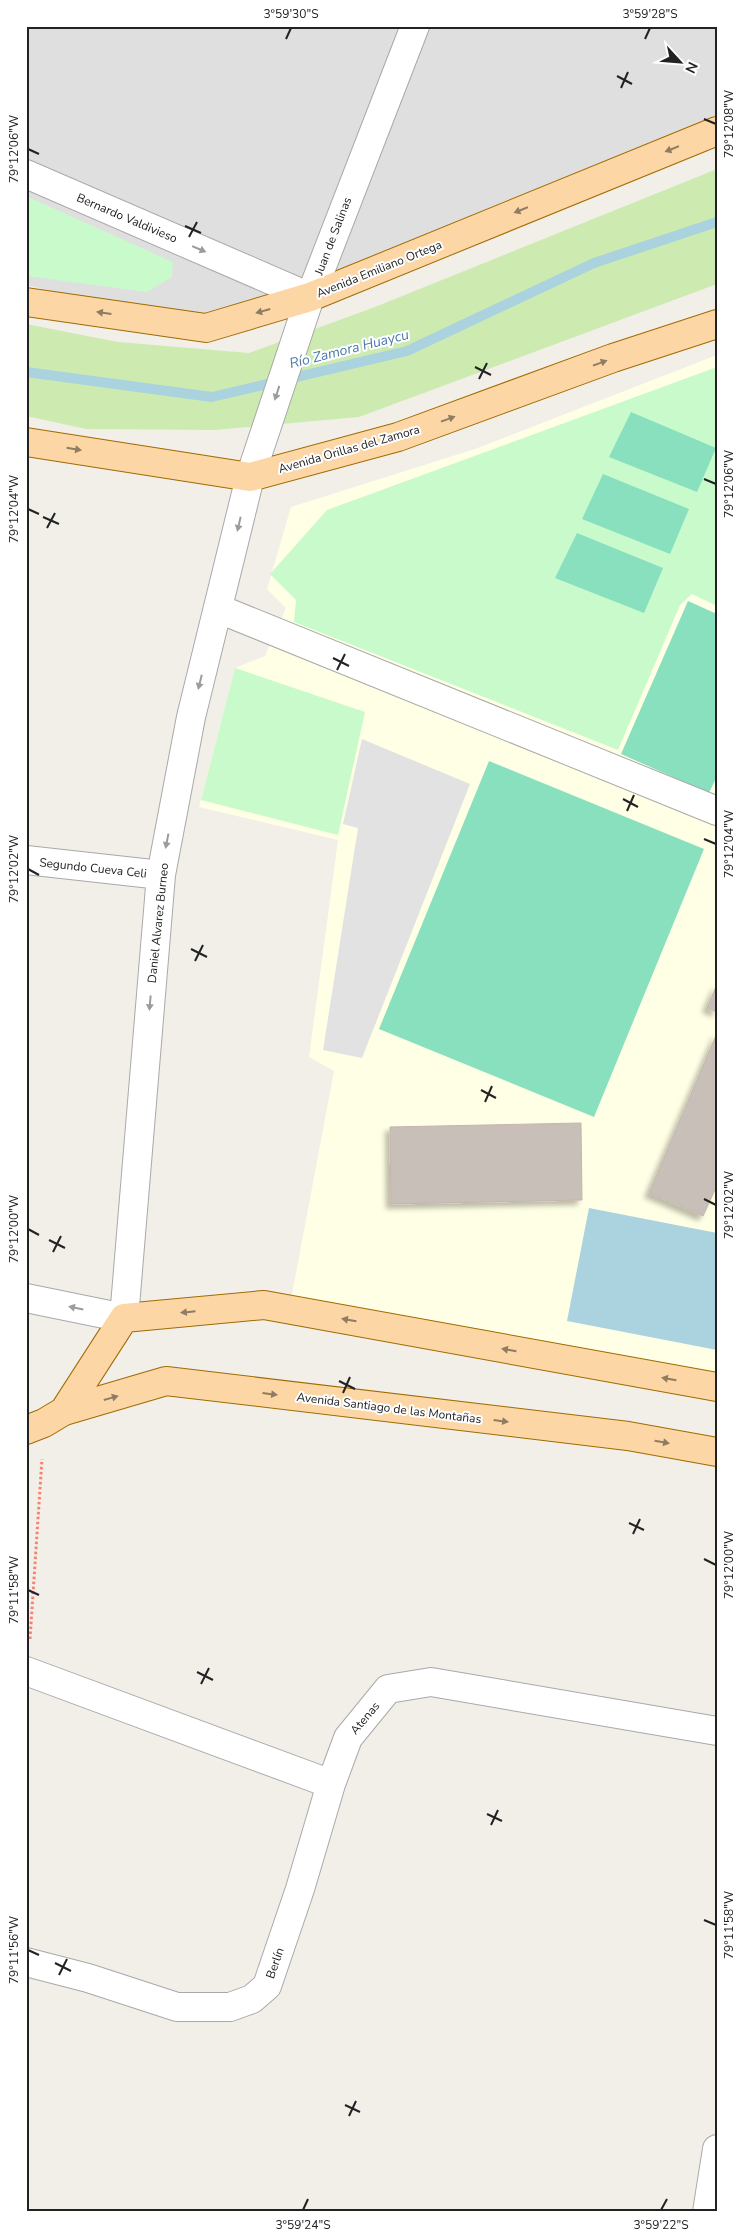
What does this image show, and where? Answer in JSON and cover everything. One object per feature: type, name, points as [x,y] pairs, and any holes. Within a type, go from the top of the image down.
[{"type":"main road","name":"Avenida Emiliano Ortega","points":[[26,302],[206,328],[310,297],[717,130]]},
{"type":"main road","name":"Avenida Orillas del Zamora","points":[[26,442],[250,477],[398,437],[613,358],[717,324]]},
{"type":"main road","points":[[45,1421],[124,1318],[264,1305],[717,1387]]},
{"type":"main road","name":"Avenida Santiago de las Montañas","points":[[45,1421],[166,1381],[628,1436],[717,1452]]},
{"type":"street","name":"Juan de Salinas","points":[[250,477],[310,297],[415,26]]},
{"type":"street","name":"Bernardo Valdivieso","points":[[26,174],[310,297]]},
{"type":"street","name":"Daniel Alvarez Burneo","points":[[124,1318],[161,875],[191,717],[250,477]]},
{"type":"street","points":[[218,609],[717,811]]},
{"type":"street","name":"Segundo Cueva Celi","points":[[26,860],[161,875]]},
{"type":"street","points":[[26,1298],[124,1318]]},
{"type":"street","points":[[27,1672],[331,1784]]},
{"type":"street","name":"Atenas","points":[[331,1784],[348,1738],[388,1689],[432,1682],[717,1731]]},
{"type":"street","name":"Berlín","points":[[26,1962],[88,1978],[178,2007],[230,2007],[252,1999],[267,1986],[300,1889],[331,1784]]},
{"type":"street","points":[[707,2212],[717,2148]]},
{"type":"path","points":[[27,1672],[45,1421]]},
{"type":"shaded area","points":[[26,26],[717,26],[717,131],[206,328],[26,285]]},
{"type":"shaded area","points":[[717,355],[717,1400],[287,1321],[334,1071],[309,1057],[338,840],[199,807],[235,668],[265,656],[286,608],[267,589],[291,507],[475,449]]},
{"type":"shaded area","points":[[362,739],[470,784],[362,1058],[323,1050],[358,828],[343,824]]},
{"type":"green space","points":[[717,169],[717,284],[359,417],[215,430],[86,429],[26,416],[26,324],[118,342],[249,353],[375,307]]},
{"type":"green space","points":[[26,196],[173,262],[172,277],[147,292],[26,276]]},
{"type":"green space","points":[[717,367],[717,606],[692,594],[680,605],[618,750],[294,622],[296,600],[270,574],[327,510]]},
{"type":"green space","points":[[631,412],[716,448],[697,492],[609,457]]},
{"type":"green space","points":[[603,474],[689,509],[670,554],[582,519]]},
{"type":"green space","points":[[577,533],[663,568],[644,613],[555,578]]},
{"type":"green space","points":[[688,601],[717,614],[717,776],[709,793],[621,754]]},
{"type":"green space","points":[[235,668],[365,712],[338,835],[201,800]]},
{"type":"green space","points":[[489,761],[704,849],[594,1117],[379,1029]]},
{"type":"water","points":[[589,1208],[717,1233],[717,1350],[567,1321]]},
{"type":"building","points":[[717,984],[717,1012],[707,1008]]},
{"type":"building","points":[[717,1033],[717,1185],[703,1216],[649,1193]]},
{"type":"building","points":[[581,1123],[582,1200],[391,1204],[390,1127]]},
{"type":"waterway","name":"Río Zamora Huaycu","points":[[26,372],[212,397],[407,351],[594,263],[717,222]]}]
